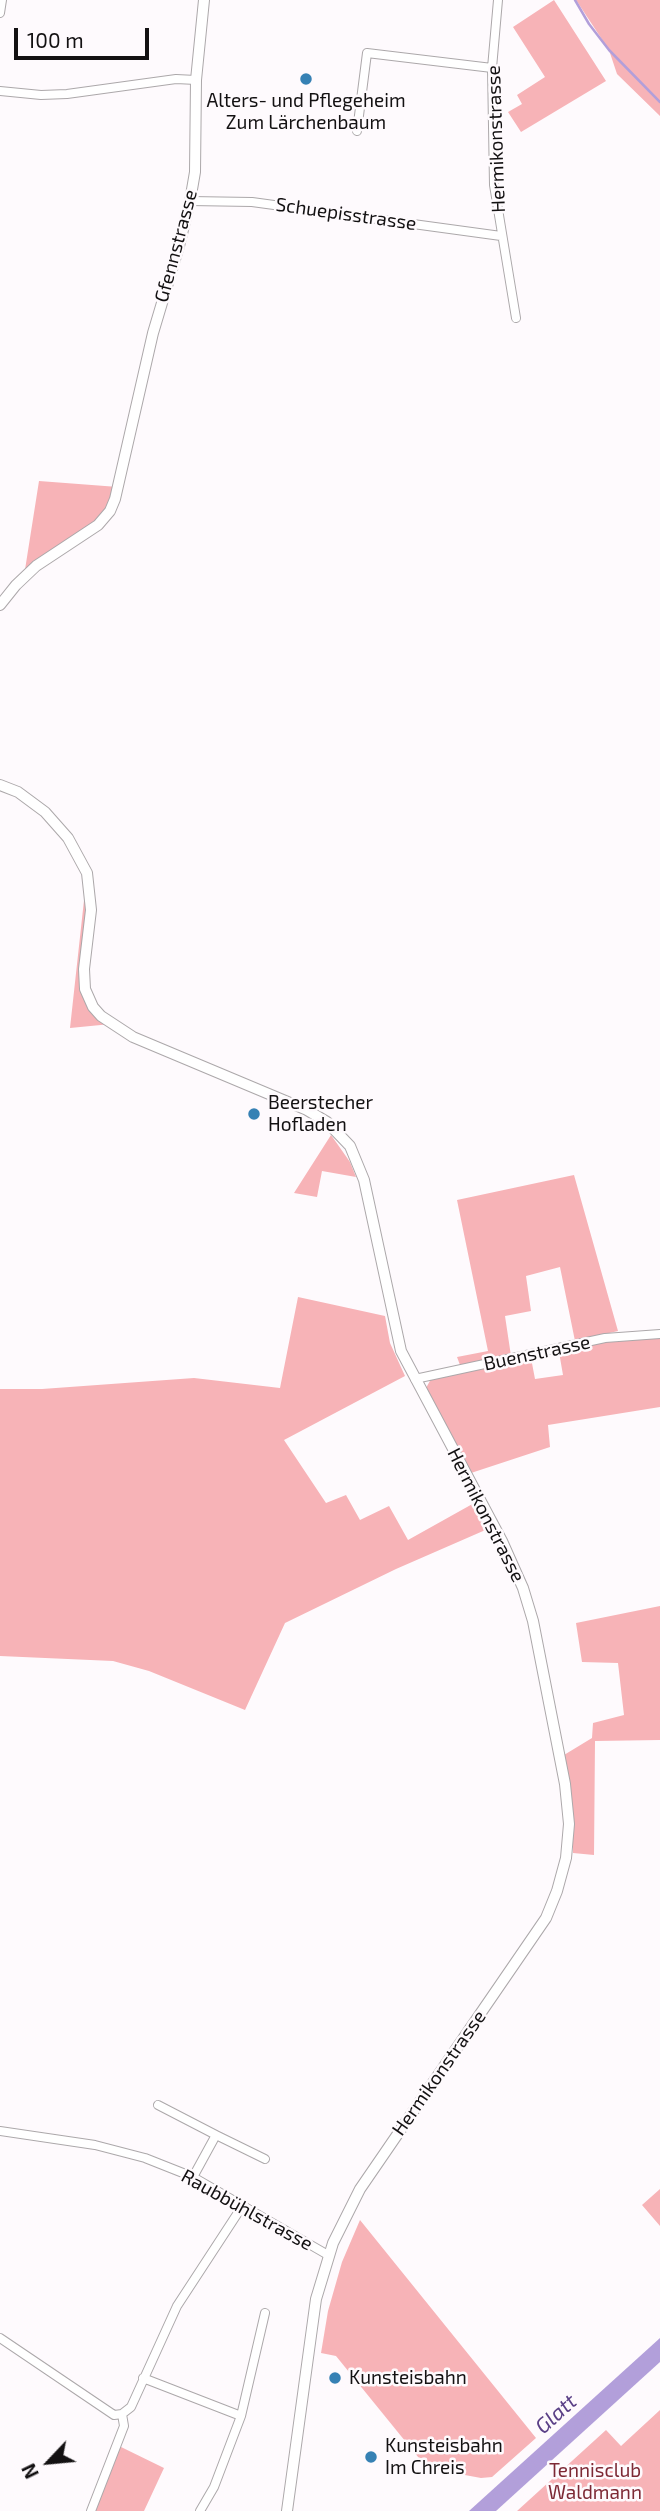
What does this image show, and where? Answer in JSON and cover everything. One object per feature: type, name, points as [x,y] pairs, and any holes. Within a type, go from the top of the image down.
[{"type":"street","points":[[0,13],[2,0]]},
{"type":"street","name":"Gfennstrasse","points":[[0,605],[24,576],[104,519],[110,511],[118,487],[153,333],[190,201],[196,143],[196,80],[204,0]]},
{"type":"street","name":"Hermikonstrasse","points":[[498,0],[492,68],[494,185],[516,318]]},
{"type":"street","points":[[357,131],[367,53],[492,68]]},
{"type":"street","points":[[0,91],[41,95],[176,79],[196,80]]},
{"type":"street","name":"Schuepisstrasse","points":[[190,201],[252,202],[501,236]]},
{"type":"street","name":"Hermikonstrasse","points":[[0,785],[18,792],[45,812],[68,838],[87,873],[91,910],[84,968],[85,989],[93,1007],[101,1016],[133,1037],[307,1110],[327,1122],[350,1146],[365,1180],[398,1343],[502,1541],[528,1604],[565,1784],[568,1842],[562,1875],[546,1918],[360,2189],[328,2255],[312,2320],[287,2511]]},
{"type":"street","name":"Buenstrasse","points":[[415,1379],[605,1338],[660,1334]]},
{"type":"street","points":[[158,2105],[265,2159]]},
{"type":"street","name":"Raubbühlstrasse","points":[[0,2131],[95,2145],[145,2158],[193,2177],[328,2255]]},
{"type":"street","points":[[193,2177],[216,2135]]},
{"type":"street","points":[[0,2338],[114,2415],[122,2414],[131,2407],[177,2306],[243,2205]]},
{"type":"street","points":[[200,2511],[214,2487],[241,2416],[265,2313]]},
{"type":"street","points":[[143,2378],[241,2416]]},
{"type":"street","points":[[91,2511],[124,2426],[122,2414]]},
{"type":"green space","points":[[554,0],[606,81],[521,132],[508,112],[522,104],[517,95],[545,77],[513,27]]},
{"type":"green space","points":[[576,0],[660,0],[660,116],[617,74],[609,50]]},
{"type":"green space","points":[[39,481],[118,487],[110,511],[24,576]]},
{"type":"green space","points":[[87,873],[85,989],[111,1024],[70,1028]]},
{"type":"green space","points":[[331,1135],[350,1162],[356,1177],[322,1171],[317,1197],[294,1193]]},
{"type":"green space","points":[[574,1175],[618,1331],[575,1341],[560,1267],[526,1276],[531,1311],[505,1316],[511,1356],[460,1365],[457,1357],[488,1351],[457,1200]]},
{"type":"green space","points":[[298,1297],[385,1316],[390,1343],[405,1376],[284,1440],[326,1503],[346,1495],[360,1520],[389,1506],[408,1540],[476,1502],[490,1528],[396,1569],[285,1623],[245,1710],[149,1671],[113,1661],[0,1656],[0,1389],[42,1389],[194,1378],[280,1388]]},
{"type":"green space","points":[[660,1337],[660,1407],[548,1425],[550,1447],[471,1473],[426,1388],[431,1379],[531,1358],[535,1379],[563,1375],[559,1352],[606,1341]]},
{"type":"green space","points":[[660,1606],[660,1740],[595,1741],[594,1855],[573,1853],[573,1813],[564,1755],[592,1738],[593,1723],[624,1715],[618,1663],[582,1662],[576,1623]]},
{"type":"green space","points":[[660,2189],[660,2226],[642,2205]]},
{"type":"green space","points":[[360,2220],[536,2438],[492,2477],[481,2478],[427,2468],[336,2356],[321,2353],[328,2311],[342,2262]]},
{"type":"green space","name":"Tennisclub Waldmann","points":[[660,2410],[660,2511],[517,2511],[606,2430],[621,2446]]},
{"type":"green space","points":[[119,2446],[164,2468],[144,2511],[94,2511]]},
{"type":"shaded area","name":"Glatt","points":[[660,2338],[660,2362],[496,2511],[469,2511]]},
{"type":"waterway","points":[[575,0],[609,50],[660,102]]},
{"type":"place","name":"Alters- und Pflegeheim Zum Lärchenbaum","points":[[306,79]]},
{"type":"place","name":"Beerstecher Hofladen","points":[[254,1114]]},
{"type":"place","name":"Kunsteisbahn","points":[[335,2378]]},
{"type":"place","name":"Kunsteisbahn Im Chreis","points":[[371,2457]]}]
